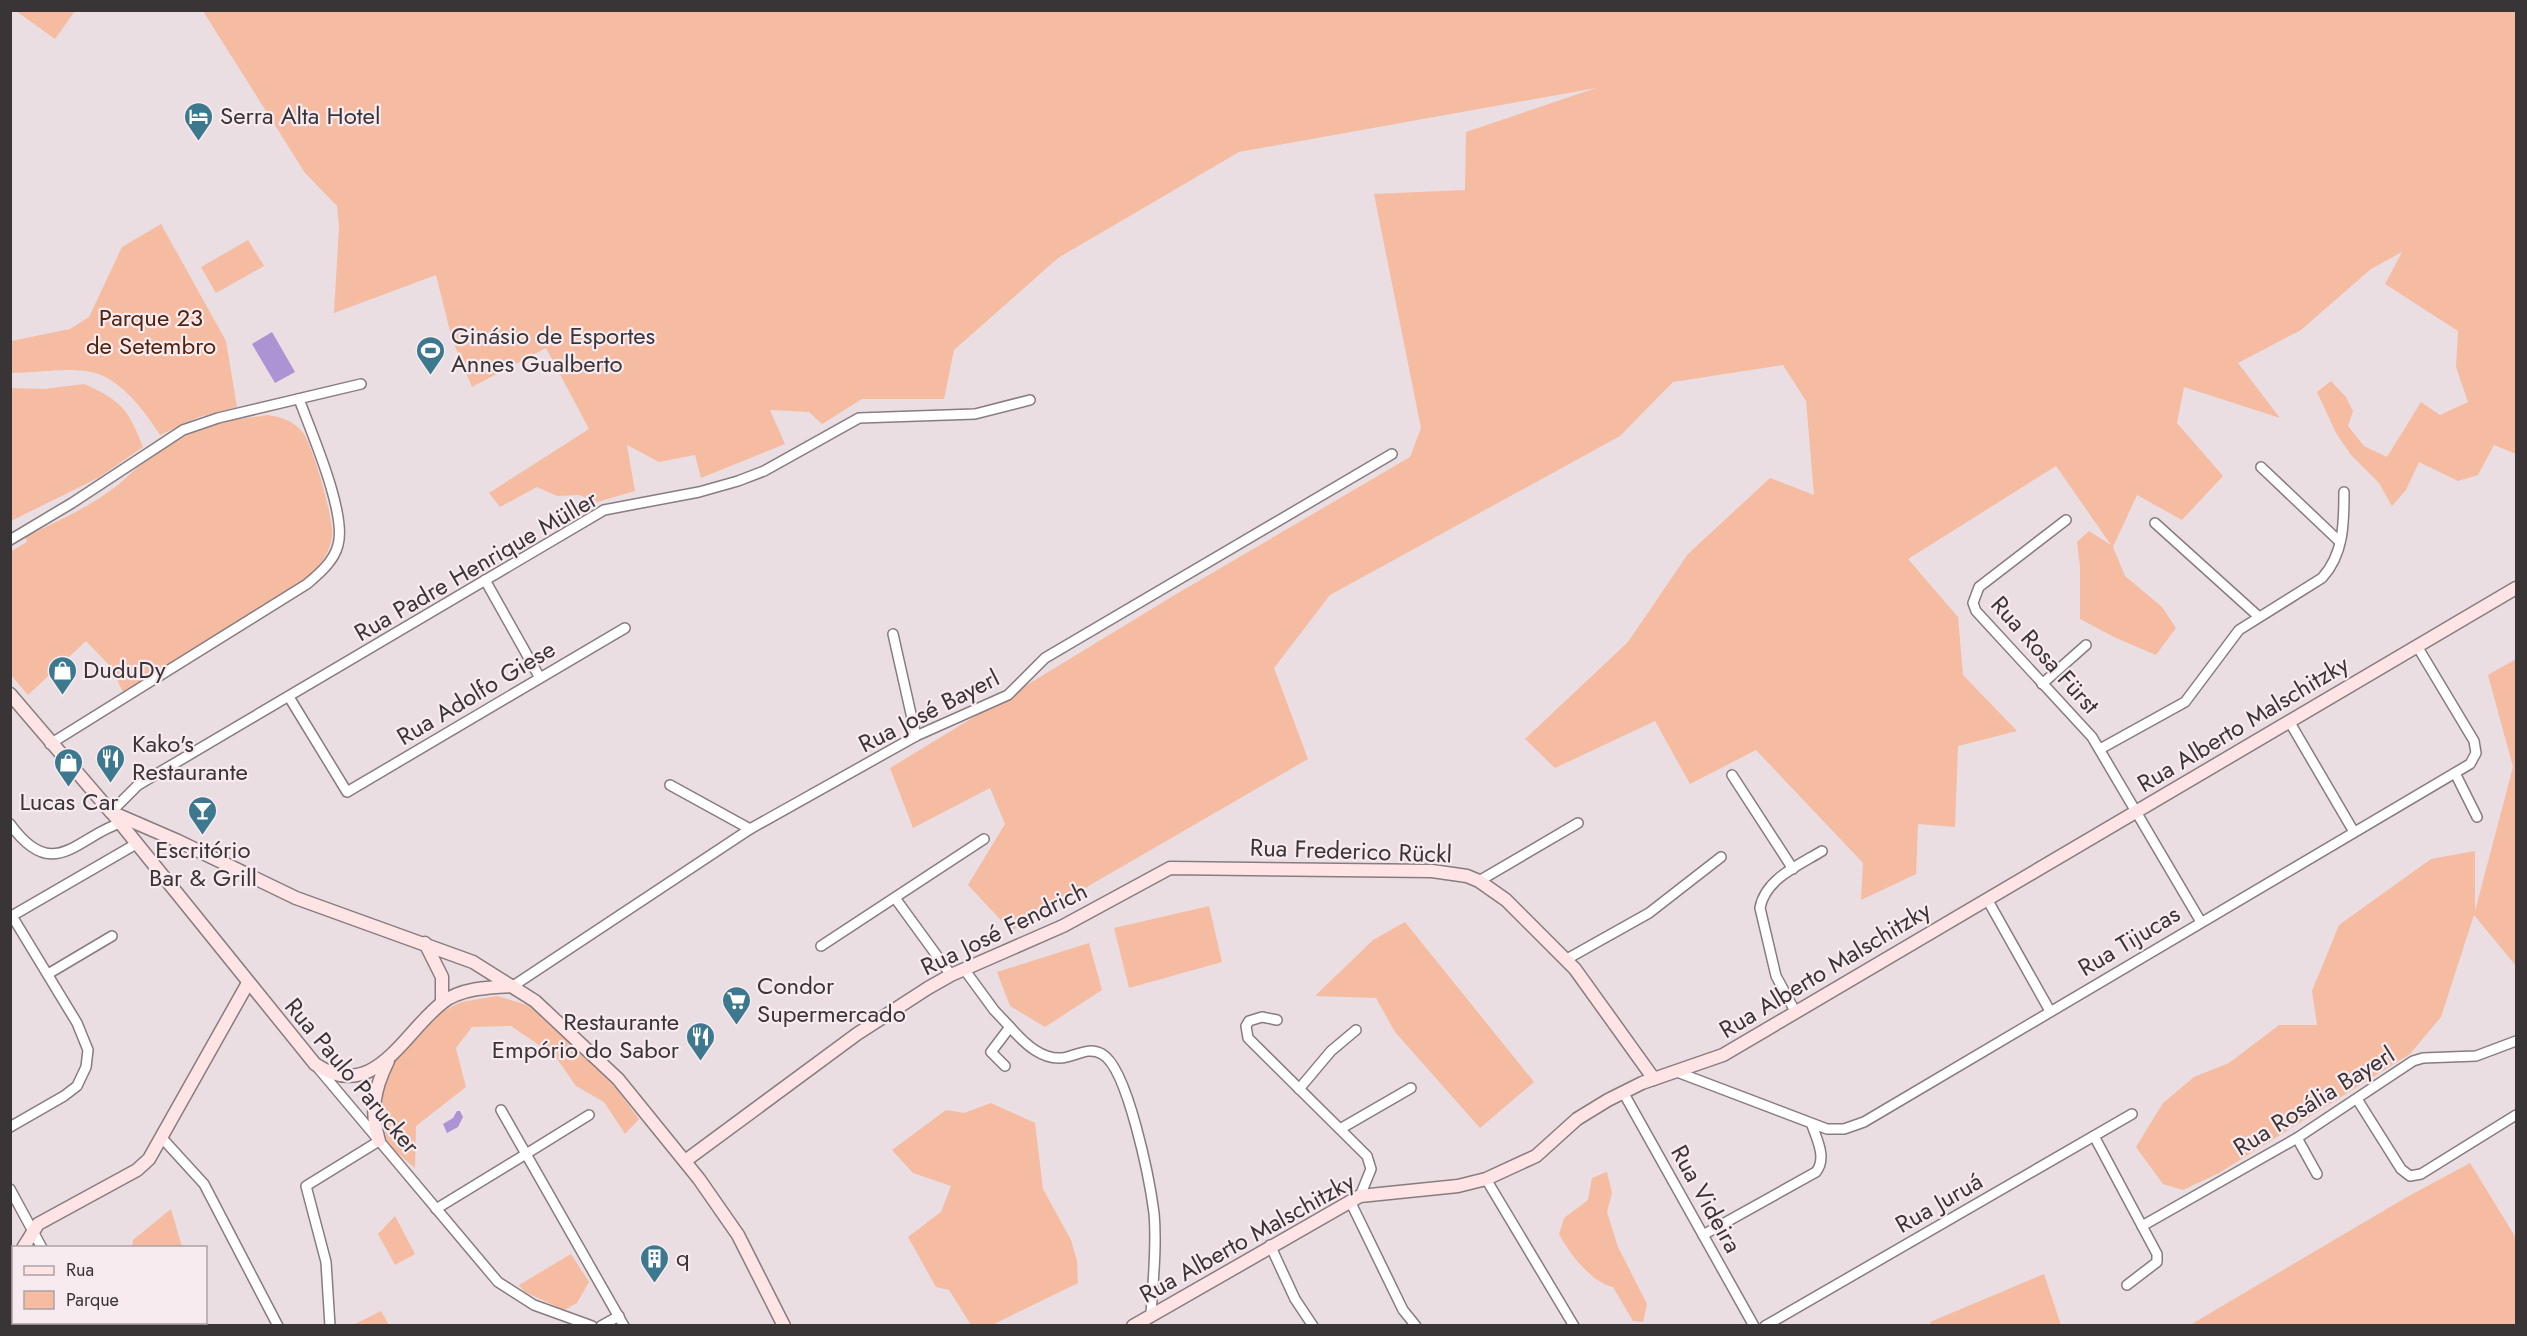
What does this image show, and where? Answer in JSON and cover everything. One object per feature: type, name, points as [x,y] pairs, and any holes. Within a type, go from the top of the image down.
[{"type":"street","points":[[10,540],[72,503],[183,430],[218,418],[361,384]]},
{"type":"street","points":[[50,744],[307,584],[327,565],[338,545],[338,516],[299,399]]},
{"type":"street","name":"Rua Padre Henrique Müller","points":[[107,809],[138,785],[604,510],[699,492],[738,481],[764,471],[859,418],[975,414],[1030,399]]},
{"type":"street","name":"Rua José Bayerl","points":[[513,986],[750,829],[916,736],[1008,695],[1045,658],[1392,454]]},
{"type":"street","points":[[2261,467],[2340,542]]},
{"type":"street","points":[[2100,749],[2185,702],[2194,693],[2230,639],[2258,616],[2322,578],[2331,567],[2340,542],[2344,492]]},
{"type":"street","name":"Rua Rosa Fürst","points":[[2066,520],[1979,587],[1973,603],[1976,611],[2084,727],[2100,749],[2201,922]]},
{"type":"street","points":[[2155,523],[2258,616]]},
{"type":"street","points":[[485,580],[540,678]]},
{"type":"street","name":"Rua Alberto Malschitzky","points":[[1133,1326],[1149,1319],[1270,1245],[1355,1198],[1458,1186],[1486,1179],[1536,1156],[1586,1113],[1623,1092],[1724,1054],[2517,588]]},
{"type":"street","name":"Rua Adolfo Giese","points":[[289,697],[347,792],[625,628]]},
{"type":"street","points":[[893,634],[916,736]]},
{"type":"street","points":[[2042,684],[2086,645]]},
{"type":"street","name":"Rua Tijucas","points":[[1677,1072],[1812,1125],[1835,1130],[1864,1122],[2455,773],[2474,759],[2476,747],[2417,646]]},
{"type":"street","points":[[10,694],[107,809],[126,822],[149,828],[296,898],[425,943],[473,963],[513,986],[548,1012],[601,1061],[685,1161],[738,1235],[784,1326]]},
{"type":"street","points":[[2289,721],[2354,832]]},
{"type":"street","points":[[2455,773],[2477,818]]},
{"type":"street","points":[[1732,775],[1793,869]]},
{"type":"street","points":[[670,785],[750,829]]},
{"type":"street","points":[[102,830],[107,809]]},
{"type":"street","points":[[10,824],[34,847],[54,854],[78,848],[102,830],[126,822]]},
{"type":"street","name":"Rua Paulo Parucker","points":[[126,822],[136,844],[248,984],[503,1287],[534,1305],[592,1326]]},
{"type":"street","points":[[1479,881],[1578,823]]},
{"type":"street","points":[[10,1127],[70,1091],[82,1078],[86,1067],[86,1041],[48,974],[11,916],[136,844],[137,832],[149,828]]},
{"type":"street","points":[[821,946],[984,839]]},
{"type":"street","points":[[1796,1013],[1776,976],[1760,908],[1762,897],[1769,887],[1822,851]]},
{"type":"street","points":[[1567,959],[1649,913],[1721,857]]},
{"type":"street","name":"Rua Frederico Rückl","points":[[1170,868],[1432,871],[1459,874],[1479,881],[1506,900],[1567,959],[1589,986],[1654,1079]]},
{"type":"street","name":"Rua José Fendrich","points":[[685,1161],[857,1035],[951,975],[1063,926],[1170,868]]},
{"type":"street","points":[[895,897],[951,975]]},
{"type":"street","points":[[1987,898],[2050,1011]]},
{"type":"street","points":[[48,974],[112,936]]},
{"type":"street","points":[[425,943],[442,977],[442,1002]]},
{"type":"street","points":[[964,969],[994,1010],[1043,1056],[1055,1059],[1084,1051],[1098,1052],[1116,1066],[1135,1123],[1150,1190],[1154,1227],[1149,1319]]},
{"type":"street","points":[[24,1246],[32,1230],[87,1196],[137,1170],[149,1159],[248,984]]},
{"type":"street","points":[[315,1064],[332,1074],[367,1073],[389,1058],[442,1002],[483,988],[513,986]]},
{"type":"street","points":[[1277,1020],[1255,1017],[1246,1026],[1246,1032],[1253,1043],[1367,1156],[1371,1164],[1355,1198],[1403,1310],[1416,1326]]},
{"type":"street","points":[[1005,1066],[991,1052],[1010,1027]]},
{"type":"street","points":[[1299,1089],[1330,1051],[1356,1030]]},
{"type":"street","name":"Rua Rosália Bayerl","points":[[2142,1226],[2297,1138],[2414,1061],[2423,1058],[2476,1056],[2517,1041]]},
{"type":"street","points":[[330,1326],[326,1262],[306,1186],[379,1141],[374,1125],[373,1104],[378,1084],[389,1058]]},
{"type":"street","points":[[1340,1129],[1411,1088]]},
{"type":"street","name":"Rua Videira","points":[[1623,1092],[1754,1326]]},
{"type":"street","points":[[2357,1099],[2401,1169],[2410,1176],[2421,1174],[2517,1115]]},
{"type":"street","points":[[501,1110],[624,1326]]},
{"type":"street","name":"Rua Juruá","points":[[1765,1326],[2132,1114]]},
{"type":"street","points":[[436,1209],[589,1115]]},
{"type":"street","points":[[1703,1235],[1816,1172],[1822,1161],[1822,1155],[1812,1125]]},
{"type":"street","points":[[2094,1136],[2157,1254],[2157,1262],[2127,1285]]},
{"type":"street","points":[[162,1138],[204,1185],[278,1326]]},
{"type":"street","points":[[2297,1138],[2317,1174]]},
{"type":"street","points":[[1486,1179],[1574,1326]]},
{"type":"street","points":[[10,1189],[41,1246]]},
{"type":"street","points":[[1270,1245],[1295,1299],[1313,1326]]},
{"type":"street","points":[[601,1326],[619,1316]]},
{"type":"green space","points":[[16,11],[75,11],[55,39]]},
{"type":"green space","points":[[203,11],[2516,11],[2516,454],[2494,445],[2478,475],[2458,481],[2419,462],[2406,490],[2392,506],[2379,483],[2351,455],[2336,433],[2317,392],[2331,381],[2346,397],[2353,411],[2348,426],[2364,446],[2387,457],[2421,402],[2440,415],[2468,402],[2456,367],[2458,331],[2385,284],[2402,252],[2371,269],[2301,330],[2238,363],[2280,418],[2184,387],[2177,423],[2223,476],[2182,520],[2137,495],[2113,547],[2125,576],[2162,607],[2176,628],[2156,655],[2080,619],[2080,566],[2077,542],[2089,531],[2111,545],[2056,466],[1908,559],[1958,617],[1963,675],[2017,731],[1958,746],[1955,827],[1918,824],[1916,874],[1861,900],[1863,863],[1756,750],[1690,784],[1655,721],[1555,768],[1525,739],[1628,642],[1688,554],[1770,478],[1814,495],[1806,401],[1783,365],[1673,382],[1620,436],[1330,595],[1274,668],[1308,759],[1011,931],[968,885],[1005,824],[990,788],[913,828],[890,768],[1178,593],[1410,457],[1421,428],[1374,194],[1465,190],[1466,132],[1596,88],[1239,152],[1058,258],[954,350],[944,399],[862,399],[822,424],[809,412],[770,410],[785,444],[701,478],[695,455],[659,462],[627,445],[635,491],[597,502],[579,495],[557,496],[537,487],[500,507],[489,493],[589,429],[546,348],[472,387],[452,339],[436,275],[334,313],[339,227],[337,206],[305,173]]},
{"type":"green space","name":"Parque 23 de Setembro","points":[[161,224],[226,341],[237,407],[199,417],[160,435],[146,414],[128,394],[119,386],[97,374],[67,370],[11,373],[11,341],[70,329],[89,317],[122,247]]},
{"type":"green space","points":[[248,240],[264,266],[216,293],[201,267]]},
{"type":"green space","name":"Parque 23 de Setembro","points":[[84,384],[115,401],[122,408],[133,424],[143,447],[98,478],[11,521],[11,388],[44,389]]},
{"type":"green space","points":[[268,415],[279,417],[297,426],[308,442],[318,468],[327,501],[332,537],[329,549],[318,566],[305,580],[123,692],[110,666],[86,641],[28,695],[11,675],[10,552],[27,542],[25,537],[73,514],[107,493],[177,436],[206,424]]},
{"type":"green space","points":[[2516,659],[2516,966],[2474,915],[2441,1017],[2410,1054],[2219,1173],[2183,1190],[2163,1184],[2136,1147],[2163,1103],[2194,1077],[2229,1063],[2279,1025],[2317,1025],[2312,991],[2339,925],[2431,859],[2475,851],[2475,911],[2513,767],[2488,675]]},
{"type":"green space","points":[[1209,906],[1222,962],[1129,988],[1114,928]]},
{"type":"green space","points":[[1405,922],[1534,1082],[1480,1128],[1395,1032],[1376,998],[1315,996],[1373,940]]},
{"type":"green space","points":[[1089,943],[1102,990],[1045,1027],[1010,1006],[997,972]]},
{"type":"green space","points":[[497,996],[533,1007],[616,1088],[639,1119],[625,1134],[604,1102],[576,1086],[555,1056],[511,1026],[472,1027],[456,1048],[466,1087],[416,1126],[415,1168],[388,1145],[382,1120],[383,1089],[394,1063],[440,1013],[461,1002]]},
{"type":"green space","points":[[991,1103],[1035,1123],[1043,1189],[1071,1240],[1077,1261],[1078,1283],[992,1325],[971,1325],[949,1290],[936,1287],[908,1237],[941,1212],[951,1186],[913,1173],[892,1150],[946,1110],[964,1113]]},
{"type":"green space","points":[[2470,1163],[2516,1238],[2516,1325],[2190,1325],[2407,1197]]},
{"type":"green space","points":[[1607,1172],[1612,1193],[1607,1212],[1618,1247],[1647,1304],[1643,1322],[1633,1321],[1613,1287],[1597,1280],[1589,1273],[1575,1258],[1559,1234],[1564,1218],[1588,1200],[1592,1178]]},
{"type":"green space","points":[[171,1209],[182,1246],[132,1246],[133,1240]]},
{"type":"green space","points":[[395,1216],[415,1254],[395,1265],[378,1234]]},
{"type":"green space","points":[[571,1254],[589,1282],[577,1303],[564,1310],[525,1292],[519,1285]]},
{"type":"green space","points":[[2044,1274],[2061,1325],[1931,1325],[1930,1322]]},
{"type":"green space","points":[[381,1311],[389,1325],[353,1325]]},
{"type":"shaded area","points":[[272,332],[295,372],[275,383],[252,344]]},
{"type":"shaded area","points":[[457,1111],[460,1111],[463,1117],[458,1127],[447,1133],[443,1124],[453,1118]]},
{"type":"place","name":"Serra Alta Hotel","points":[[199,142]]},
{"type":"place","name":"Ginásio de Esportes Annes Gualberto","points":[[430,376]]},
{"type":"place","name":"DuduDy","points":[[62,696]]},
{"type":"place","name":"Kako's Restaurante","points":[[111,784]]},
{"type":"place","name":"Lucas Car","points":[[69,788]]},
{"type":"place","name":"Escritório Bar & Grill","points":[[203,836]]},
{"type":"place","name":"Condor Supermercado","points":[[736,1026]]},
{"type":"place","name":"Restaurante Empório do Sabor","points":[[700,1062]]},
{"type":"place","name":"q","points":[[655,1284]]}]
